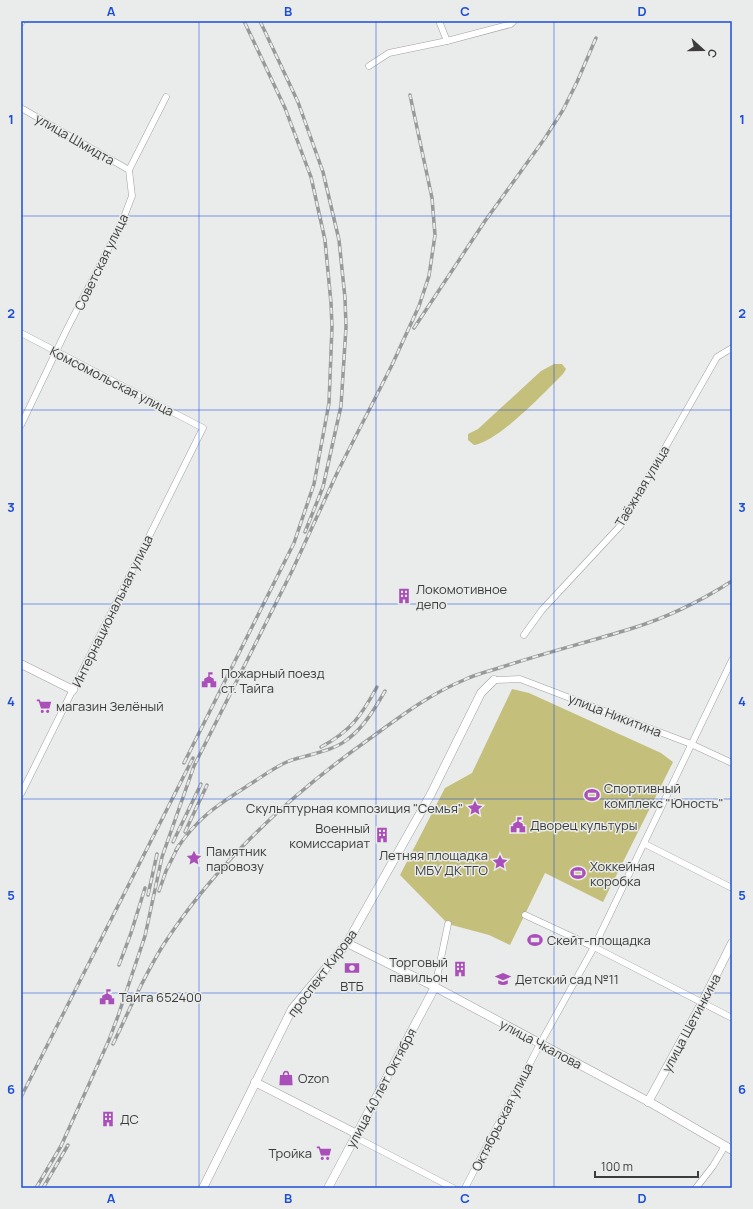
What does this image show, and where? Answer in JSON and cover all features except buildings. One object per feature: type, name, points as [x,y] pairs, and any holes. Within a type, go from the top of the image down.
[{"type":"street","points":[[439,21],[447,41]]},
{"type":"street","points":[[369,66],[389,53],[447,41],[511,24],[514,21]]},
{"type":"street","points":[[129,170],[166,97]]},
{"type":"street","name":"улица Шмидта","points":[[21,108],[129,170]]},
{"type":"street","name":"Советская улица","points":[[21,425],[122,222],[132,196],[129,170]]},
{"type":"street","name":"Комсомольская улица","points":[[21,333],[202,428]]},
{"type":"street","name":"Таёжная улица","points":[[524,635],[542,610],[621,525],[717,357],[732,348]]},
{"type":"street","name":"Интернациональная улица","points":[[21,794],[202,428]]},
{"type":"street","name":"Октябрьская улица","points":[[465,1188],[540,1044],[594,948],[732,660]]},
{"type":"street","points":[[21,664],[73,690]]},
{"type":"street","name":"улица Никитина","points":[[494,680],[520,679],[691,744],[732,763]]},
{"type":"street","name":"проспект Кирова","points":[[203,1188],[292,1009],[347,943],[431,794],[481,693],[494,680]]},
{"type":"street","points":[[645,844],[732,888]]},
{"type":"street","points":[[525,914],[732,1018]]},
{"type":"street","points":[[435,988],[448,924]]},
{"type":"street","name":"улица Чкалова","points":[[347,943],[435,988],[648,1102],[728,1148]]},
{"type":"street","name":"улица Щетинкина","points":[[648,1102],[702,1003],[732,944]]},
{"type":"street","name":"улица 40 лет Октября","points":[[328,1188],[435,988]]},
{"type":"street","points":[[255,1082],[453,1188]]},
{"type":"street","points":[[696,1188],[728,1148]]},
{"type":"shaded area","points":[[554,364],[562,364],[566,369],[563,374],[521,415],[496,435],[484,442],[474,445],[468,440],[468,434],[478,429],[541,371]]},
{"type":"shaded area","points":[[512,689],[529,693],[661,753],[673,762],[603,902],[545,873],[510,945],[489,935],[448,924],[400,875],[445,788],[472,773]]},
{"type":"railway","points":[[184,763],[294,543],[314,484],[329,403],[332,327],[331,303],[325,240],[311,177],[285,108],[244,21]]},
{"type":"railway","points":[[260,21],[298,102],[323,172],[339,240],[345,298],[346,327],[341,406],[323,487],[305,532]]},
{"type":"railway","points":[[414,328],[485,221],[545,138],[563,110],[596,38]]},
{"type":"railway","points":[[36,1188],[61,1146],[109,1040],[118,1016],[145,936],[162,857],[194,766],[292,571],[338,471],[392,365],[419,306],[429,276],[435,235],[432,198],[410,95]]},
{"type":"railway","points":[[113,1044],[137,993],[164,944],[208,885],[232,857],[258,831],[285,806],[342,759],[416,706],[451,686],[478,674],[657,620],[696,602],[732,581]]},
{"type":"railway","points":[[321,747],[348,729],[360,715],[377,687]]},
{"type":"railway","points":[[176,850],[193,828],[211,811],[267,773],[289,761],[328,750],[348,739],[365,723],[385,691]]},
{"type":"railway","points":[[21,1097],[193,758]]},
{"type":"railway","points":[[173,842],[201,784]]},
{"type":"railway","points":[[185,832],[207,785]]},
{"type":"railway","points":[[159,891],[166,871],[179,845]]},
{"type":"railway","points":[[148,895],[157,854]]},
{"type":"railway","points":[[119,965],[145,888]]},
{"type":"railway","points":[[43,1188],[68,1145]]},
{"type":"place","name":"Локомотивное депо","points":[[404,596]]},
{"type":"place","name":"Пожарный поезд ст. Тайга","points":[[209,680]]},
{"type":"place","name":"магазин Зелёный","points":[[44,706]]},
{"type":"place","name":"Спортивный комплекс \"Юность\"","points":[[592,795]]},
{"type":"place","name":"Скульптурная композиция \"Семья\"","points":[[475,808]]},
{"type":"place","name":"Дворец культуры","points":[[518,825]]},
{"type":"place","name":"Военный комиссариат","points":[[382,835]]},
{"type":"place","name":"Памятник паровозу","points":[[194,858]]},
{"type":"place","name":"Летняя площадка МБУ ДК ТГО","points":[[500,862]]},
{"type":"place","name":"Хоккейная коробка","points":[[578,873]]},
{"type":"place","name":"Скейт-площадка","points":[[535,940]]},
{"type":"place","name":"ВТБ","points":[[352,968]]},
{"type":"place","name":"Торговый павильон","points":[[460,969]]},
{"type":"place","name":"Детский сад №11","points":[[503,979]]},
{"type":"place","name":"Тайга 652400","points":[[107,997]]},
{"type":"place","name":"Ozon","points":[[286,1078]]},
{"type":"place","name":"ДС","points":[[108,1119]]},
{"type":"place","name":"Тройка","points":[[324,1153]]}]
